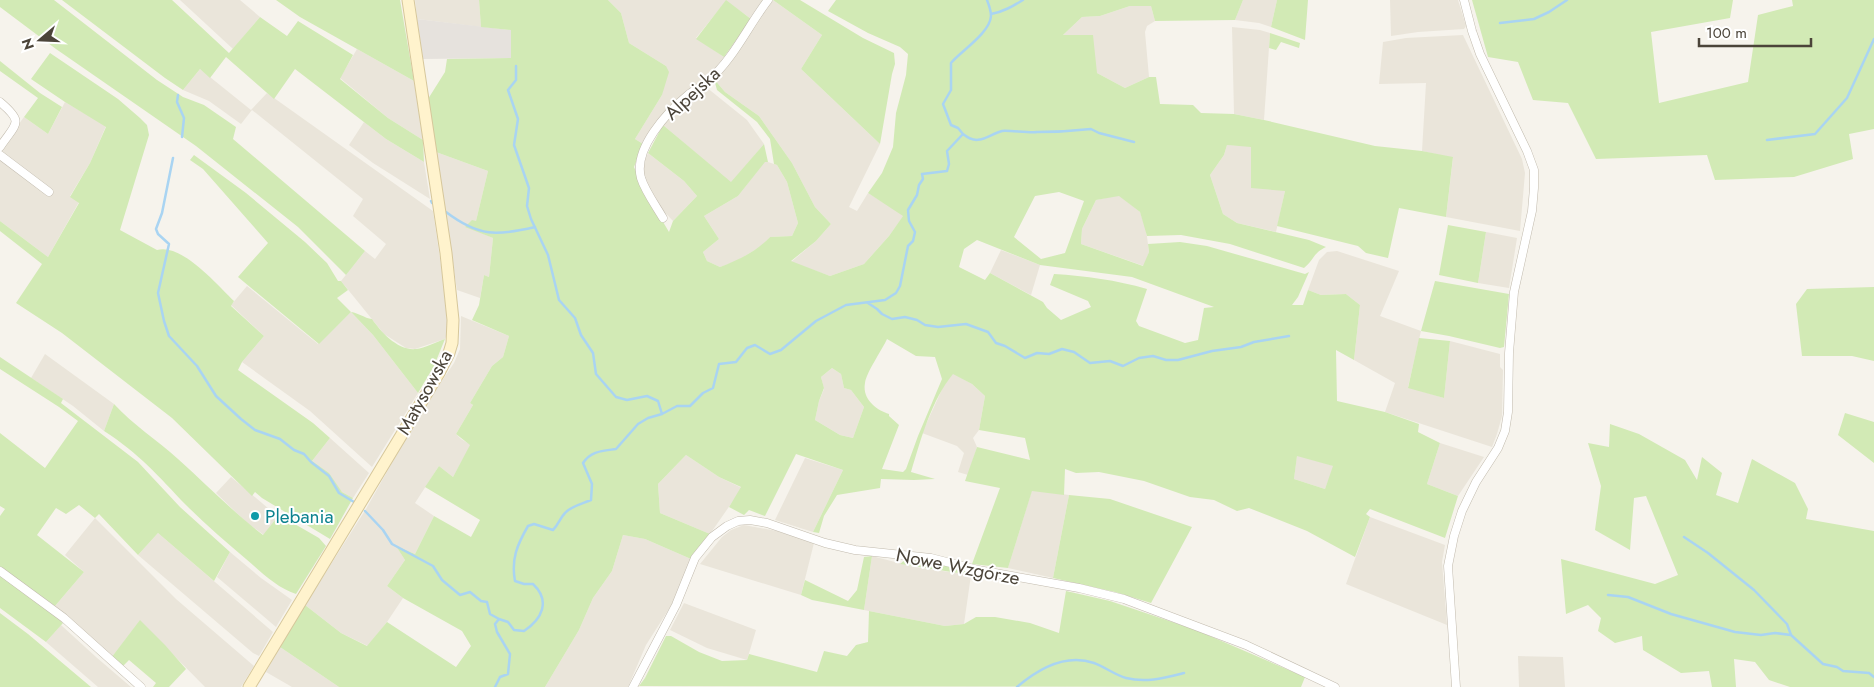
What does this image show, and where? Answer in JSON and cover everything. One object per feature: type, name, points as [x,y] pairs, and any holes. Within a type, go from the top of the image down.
[{"type":"street","name":"Matysowska","points":[[249,687],[439,373],[452,343],[453,320],[446,253],[408,0]]},
{"type":"street","name":"Alpejska","points":[[663,218],[641,179],[640,168],[647,142],[671,110],[709,80],[725,61],[768,0]]},
{"type":"street","points":[[1456,687],[1448,566],[1454,536],[1462,511],[1476,482],[1498,448],[1505,432],[1508,412],[1508,353],[1514,292],[1532,211],[1534,188],[1534,170],[1527,151],[1480,54],[1464,0]]},
{"type":"street","points":[[0,102],[13,113],[16,122],[0,147]]},
{"type":"street","points":[[0,155],[49,192]]},
{"type":"street","name":"Nowe Wzgórze","points":[[633,687],[676,605],[695,558],[712,537],[727,526],[738,521],[750,520],[767,523],[824,543],[855,550],[931,558],[978,570],[1080,588],[1124,599],[1246,645],[1335,687]]},
{"type":"street","points":[[0,571],[64,618],[141,687]]},
{"type":"shaded area","points":[[180,0],[240,0],[260,17],[233,49]]},
{"type":"shaded area","points":[[415,0],[479,0],[481,27],[417,19]]},
{"type":"shaded area","points":[[608,0],[763,0],[750,18],[726,1],[696,38],[724,57],[708,77],[667,108],[643,144],[635,139],[662,95],[666,66],[629,43],[621,13]]},
{"type":"shaded area","points":[[773,0],[822,35],[801,69],[880,144],[849,207],[857,211],[868,193],[904,215],[889,236],[864,264],[830,276],[791,262],[816,241],[831,224],[815,207],[792,163],[759,116],[725,92],[714,79]]},
{"type":"shaded area","points":[[1243,0],[1277,0],[1271,27],[1259,23],[1235,20]]},
{"type":"shaded area","points":[[1390,0],[1458,0],[1466,26],[1464,29],[1391,36]]},
{"type":"shaded area","points":[[1130,6],[1151,6],[1155,21],[1147,26],[1145,32],[1149,77],[1125,88],[1097,73],[1063,35],[1082,17],[1100,16]]},
{"type":"shaded area","points":[[417,19],[511,30],[511,58],[423,59]]},
{"type":"shaded area","points":[[1232,27],[1270,33],[1264,120],[1234,114]]},
{"type":"shaded area","points":[[1463,35],[1522,159],[1525,173],[1520,231],[1446,217],[1453,158],[1422,151],[1426,83],[1379,84],[1383,42],[1406,38]]},
{"type":"shaded area","points":[[357,49],[414,81],[423,140],[388,118],[340,78]]},
{"type":"shaded area","points":[[200,69],[251,110],[267,93],[433,211],[443,279],[448,332],[445,339],[415,349],[406,348],[384,334],[341,281],[365,251],[375,259],[386,244],[353,216],[363,199],[252,110],[241,124],[209,101],[183,90]]},
{"type":"shaded area","points":[[706,87],[747,120],[764,144],[731,183],[663,125],[668,117]]},
{"type":"shaded area","points":[[65,102],[106,126],[90,163],[70,196],[79,202],[48,257],[0,221],[0,147],[24,117],[48,134]]},
{"type":"shaded area","points":[[364,122],[386,139],[424,162],[430,199],[373,163],[349,145]]},
{"type":"shaded area","points":[[1227,145],[1251,146],[1285,191],[1276,232],[1237,223],[1223,214],[1210,175],[1224,155]]},
{"type":"shaded area","points":[[436,152],[488,171],[476,221],[465,226],[493,238],[489,277],[484,275],[480,298],[457,290]]},
{"type":"shaded area","points":[[648,153],[684,181],[697,196],[673,221],[658,205],[645,182],[643,165]]},
{"type":"shaded area","points":[[765,161],[777,165],[787,182],[798,223],[792,236],[770,237],[763,245],[735,262],[720,267],[707,261],[703,252],[719,239],[704,216],[738,196]]},
{"type":"shaded area","points":[[1119,195],[1140,212],[1146,229],[1149,252],[1144,266],[1081,244],[1082,229],[1096,200]]},
{"type":"shaded area","points":[[1486,232],[1517,238],[1509,288],[1478,283]]},
{"type":"shaded area","points":[[1001,250],[1040,265],[1031,295],[990,273]]},
{"type":"shaded area","points":[[1337,251],[1399,271],[1380,316],[1421,331],[1408,387],[1444,398],[1450,341],[1500,354],[1500,367],[1503,370],[1502,416],[1492,447],[1385,412],[1395,383],[1354,360],[1360,305],[1346,294],[1321,295],[1308,290],[1319,260],[1327,252]]},
{"type":"shaded area","points":[[247,286],[318,344],[351,312],[373,335],[418,393],[372,467],[310,411],[242,362],[264,336],[231,305]]},
{"type":"shaded area","points":[[461,316],[509,336],[503,357],[492,366],[470,403],[473,405],[456,434],[471,445],[453,477],[439,466],[415,503],[434,516],[415,554],[397,547],[405,560],[387,586],[403,598],[368,646],[341,633],[305,605],[366,509],[419,415],[454,363],[460,349]]},
{"type":"shaded area","points":[[45,354],[114,404],[104,431],[73,406],[31,378]]},
{"type":"shaded area","points":[[832,368],[841,374],[844,388],[851,390],[864,407],[853,438],[840,435],[815,420],[824,389],[821,377]]},
{"type":"shaded area","points":[[953,373],[972,384],[985,396],[979,430],[973,438],[977,447],[968,475],[958,472],[964,453],[957,446],[922,433],[944,385]]},
{"type":"shaded area","points":[[330,438],[369,473],[353,498],[342,492],[312,461]]},
{"type":"shaded area","points":[[1440,443],[1484,457],[1458,496],[1427,484]]},
{"type":"shaded area","points":[[686,455],[719,477],[742,488],[710,534],[660,513],[658,484]]},
{"type":"shaded area","points":[[1297,455],[1334,466],[1325,489],[1294,479]]},
{"type":"shaded area","points":[[805,458],[843,470],[813,532],[775,520]]},
{"type":"shaded area","points":[[231,477],[269,509],[279,515],[264,535],[246,522],[216,493]]},
{"type":"shaded area","points":[[1032,490],[1069,495],[1053,578],[1008,568]]},
{"type":"shaded area","points":[[1370,517],[1445,545],[1442,562],[1447,625],[1346,584]]},
{"type":"shaded area","points":[[95,518],[176,599],[254,666],[241,687],[205,687],[140,621],[111,658],[55,606],[84,572],[65,555]]},
{"type":"shaded area","points":[[744,525],[777,531],[814,543],[801,595],[700,564],[722,537],[731,530]]},
{"type":"shaded area","points":[[158,533],[273,632],[259,656],[253,653],[138,555]]},
{"type":"shaded area","points":[[623,535],[645,539],[691,559],[674,601],[646,645],[628,687],[545,687],[579,630],[593,598],[612,571]]},
{"type":"shaded area","points":[[230,552],[261,578],[292,600],[276,627],[217,577]]},
{"type":"shaded area","points":[[872,556],[914,567],[971,575],[964,624],[945,626],[864,610]]},
{"type":"shaded area","points":[[684,603],[756,630],[747,660],[707,648],[670,630]]},
{"type":"shaded area","points":[[61,625],[131,687],[98,687],[46,642]]},
{"type":"shaded area","points":[[280,647],[339,687],[292,687],[266,672]]},
{"type":"shaded area","points":[[1518,656],[1563,657],[1565,687],[1519,687]]},
{"type":"green space","points":[[0,0],[54,0],[157,80],[183,97],[204,105],[236,127],[233,139],[365,251],[346,275],[298,227],[196,146],[56,49],[0,7]]},
{"type":"green space","points":[[62,0],[172,0],[229,53],[260,17],[287,36],[298,21],[353,55],[340,79],[388,118],[423,140],[424,162],[386,139],[295,69],[274,99],[226,57],[210,78],[200,69],[183,90]]},
{"type":"green space","points":[[276,0],[400,0],[414,81],[300,17]]},
{"type":"green space","points":[[479,0],[608,0],[621,13],[629,43],[666,66],[669,72],[662,95],[635,139],[643,144],[634,167],[644,190],[669,232],[673,221],[697,196],[684,181],[648,153],[663,125],[731,182],[764,144],[768,162],[765,162],[738,196],[704,216],[719,239],[703,252],[707,261],[720,267],[753,251],[770,237],[792,236],[798,223],[787,182],[777,165],[774,164],[770,139],[757,122],[717,90],[714,79],[725,92],[759,116],[792,163],[815,207],[831,224],[816,241],[791,261],[830,276],[864,264],[889,236],[903,216],[868,193],[882,173],[893,147],[896,113],[906,75],[908,54],[900,47],[868,33],[828,11],[836,0],[1243,0],[1235,20],[1155,21],[1151,6],[1130,6],[1100,16],[1082,17],[1063,35],[1093,35],[1097,73],[1125,88],[1149,77],[1156,77],[1160,104],[1193,105],[1201,113],[1234,114],[1375,146],[1422,151],[1453,157],[1446,217],[1399,208],[1388,258],[1366,253],[1358,246],[1277,226],[1285,191],[1251,188],[1251,147],[1227,145],[1224,155],[1210,175],[1223,214],[1237,223],[1309,240],[1326,247],[1318,252],[1304,268],[1230,244],[1181,235],[1147,236],[1140,212],[1119,196],[1096,200],[1082,229],[1081,244],[1143,266],[1149,252],[1148,244],[1180,242],[1207,246],[1305,274],[1309,272],[1298,297],[1292,305],[1303,305],[1308,290],[1321,295],[1346,294],[1360,305],[1354,360],[1336,350],[1337,401],[1385,412],[1419,424],[1418,432],[1440,443],[1427,484],[1458,496],[1445,538],[1370,509],[1366,514],[1370,517],[1355,557],[1307,531],[1249,508],[1237,511],[1214,500],[1190,497],[1144,481],[1099,472],[1076,473],[1065,469],[1064,495],[1032,491],[1008,568],[972,564],[1000,488],[965,481],[977,447],[1030,460],[1025,438],[979,430],[985,396],[972,384],[953,374],[933,408],[911,472],[935,479],[881,479],[880,488],[837,495],[824,516],[819,533],[813,532],[843,470],[796,454],[765,516],[749,510],[744,515],[729,507],[741,487],[719,477],[686,455],[658,484],[660,513],[710,534],[691,559],[645,539],[623,535],[612,571],[593,598],[579,630],[545,687],[339,687],[280,647],[305,605],[341,633],[367,646],[387,622],[456,667],[471,646],[462,631],[403,598],[387,586],[405,560],[396,546],[415,554],[434,516],[471,537],[480,520],[425,487],[439,466],[453,477],[470,445],[456,434],[473,405],[470,403],[492,366],[503,357],[509,336],[472,320],[479,305],[484,275],[489,277],[493,238],[465,227],[472,220],[476,221],[488,171],[436,152],[428,99],[445,72],[447,59],[511,58],[511,30],[481,27]],"holes":[[[1059,192],[1084,201],[1065,253],[1041,259],[1014,237],[1035,196]],[[977,240],[1040,265],[1132,277],[1214,307],[1204,308],[1198,340],[1185,343],[1139,326],[1136,321],[1147,289],[1101,279],[1054,274],[1050,285],[1088,301],[1091,307],[1061,320],[1043,302],[990,273],[985,280],[959,267],[964,249]],[[887,339],[916,356],[935,357],[942,379],[906,469],[903,472],[882,469],[899,425],[889,414],[879,410],[868,399],[865,389],[868,373]],[[832,368],[841,374],[844,388],[851,390],[864,407],[853,438],[840,435],[815,420],[824,388],[821,377]],[[1297,456],[1333,466],[1325,489],[1294,479]]]},
{"type":"green space","points":[[726,0],[751,19],[724,57],[696,39]]},
{"type":"green space","points":[[773,0],[800,0],[863,38],[894,53],[895,64],[880,144],[801,69],[822,35]]},
{"type":"green space","points":[[1277,0],[1308,0],[1305,40],[1271,27]]},
{"type":"green space","points":[[1472,0],[1733,0],[1730,18],[1651,32],[1659,103],[1748,82],[1758,15],[1793,6],[1792,0],[1874,0],[1874,129],[1849,134],[1853,159],[1794,177],[1715,180],[1707,155],[1596,159],[1568,103],[1533,100],[1518,62],[1488,57]]},
{"type":"green space","points":[[1270,33],[1300,43],[1299,48],[1281,42],[1276,50],[1269,48]]},
{"type":"green space","points":[[50,53],[118,99],[147,125],[149,135],[120,230],[157,250],[167,250],[188,259],[218,285],[234,301],[231,306],[264,336],[242,362],[238,370],[313,423],[330,438],[312,461],[329,473],[342,492],[353,498],[330,539],[255,492],[252,496],[172,418],[62,333],[16,303],[42,264],[0,231],[0,221],[48,257],[79,203],[70,197],[90,163],[106,127],[31,79]]},
{"type":"green space","points":[[0,61],[40,93],[62,107],[48,134],[24,117],[38,98],[0,71]]},
{"type":"green space","points":[[194,155],[246,193],[305,242],[327,263],[338,281],[341,281],[348,290],[337,298],[351,312],[319,344],[238,277],[268,243],[203,169],[190,160]]},
{"type":"green space","points":[[1448,225],[1486,232],[1478,283],[1439,275]]},
{"type":"green space","points":[[1435,281],[1509,294],[1504,347],[1500,348],[1421,331]]},
{"type":"green space","points":[[1874,287],[1874,361],[1852,356],[1802,356],[1796,304],[1807,289]]},
{"type":"green space","points":[[351,312],[372,319],[391,340],[409,349],[427,346],[445,339],[434,366],[418,393],[373,335]]},
{"type":"green space","points":[[1419,338],[1450,341],[1444,398],[1408,388]]},
{"type":"green space","points":[[0,357],[63,399],[61,403],[138,462],[180,507],[230,552],[214,581],[158,533],[138,555],[99,514],[95,518],[79,505],[66,514],[56,508],[37,535],[84,572],[55,606],[0,567],[0,516],[5,509],[0,506],[0,433],[45,468],[78,421],[0,369]]},
{"type":"green space","points":[[114,404],[263,535],[279,515],[319,538],[326,546],[296,594],[282,588],[263,574],[186,505],[138,457],[104,431]]},
{"type":"green space","points":[[1845,413],[1874,422],[1874,463],[1838,435]]},
{"type":"green space","points":[[1610,424],[1639,434],[1685,460],[1697,480],[1702,457],[1722,473],[1716,495],[1738,503],[1752,459],[1795,483],[1808,509],[1806,519],[1874,531],[1874,687],[1790,687],[1769,680],[1755,662],[1734,659],[1736,687],[1712,687],[1709,671],[1681,673],[1643,650],[1642,636],[1615,643],[1598,631],[1601,618],[1588,605],[1566,614],[1561,559],[1655,584],[1678,575],[1646,496],[1634,498],[1630,550],[1595,530],[1601,486],[1588,443],[1609,447]]},
{"type":"green space","points":[[1069,495],[1110,499],[1192,527],[1151,603],[1115,592],[1053,578]]},
{"type":"green space","points":[[872,556],[864,610],[812,600],[801,595],[805,580],[848,601],[857,590],[864,557]]},
{"type":"green space","points":[[907,558],[926,560],[970,571],[971,575],[900,564]]},
{"type":"green space","points":[[0,575],[48,609],[63,623],[46,642],[0,608]]},
{"type":"green space","points":[[1066,591],[1110,601],[1196,630],[1305,677],[1301,687],[639,686],[666,636],[671,636],[699,652],[722,661],[747,660],[749,654],[817,672],[824,651],[847,656],[856,645],[868,642],[869,611],[945,626],[964,624],[976,617],[995,617],[1030,623],[1059,633]]},
{"type":"green space","points":[[0,613],[28,634],[91,687],[0,687]]},
{"type":"green space","points":[[140,620],[186,669],[169,687],[153,687],[156,683],[129,660],[123,666],[111,658]]},
{"type":"waterway","points":[[495,687],[500,677],[508,674],[510,654],[497,632],[495,624],[499,619],[508,622],[514,630],[524,631],[536,621],[540,615],[543,603],[539,590],[533,584],[515,581],[514,559],[518,546],[528,526],[534,524],[553,530],[567,511],[591,500],[592,484],[583,463],[586,459],[597,452],[616,449],[638,424],[648,418],[662,414],[677,406],[690,406],[703,393],[713,388],[719,364],[736,362],[747,348],[755,345],[770,354],[781,350],[816,321],[846,305],[885,300],[896,293],[900,286],[908,246],[913,241],[915,232],[909,221],[908,210],[917,195],[919,185],[923,179],[922,174],[947,171],[949,164],[947,151],[963,134],[958,128],[951,125],[943,104],[951,90],[951,63],[981,35],[989,22],[991,14],[987,0]]},
{"type":"waterway","points":[[991,14],[1012,7],[1023,0]]},
{"type":"waterway","points":[[1500,23],[1534,19],[1567,0]]},
{"type":"waterway","points":[[1767,140],[1815,134],[1847,98],[1874,39]]},
{"type":"waterway","points":[[516,66],[516,80],[508,90],[518,119],[514,145],[529,188],[527,206],[548,255],[559,300],[575,318],[581,335],[593,353],[596,374],[616,397],[627,400],[647,396],[658,401],[662,414]]},
{"type":"waterway","points":[[178,95],[177,102],[184,118],[182,137]]},
{"type":"waterway","points":[[963,134],[978,140],[1002,131],[1033,132],[1091,129],[1099,133],[1134,142]]},
{"type":"waterway","points":[[173,158],[162,213],[156,229],[158,234],[169,244],[158,293],[169,336],[197,366],[216,396],[241,419],[255,430],[280,439],[294,450],[304,454],[329,476],[339,493],[354,502]]},
{"type":"waterway","points":[[446,212],[468,226],[489,232],[510,232],[535,227]]},
{"type":"waterway","points":[[868,303],[892,319],[905,317],[917,320],[925,325],[938,327],[966,324],[988,332],[996,343],[1025,358],[1037,353],[1049,354],[1062,349],[1074,352],[1090,363],[1110,361],[1123,366],[1139,358],[1153,356],[1166,360],[1178,360],[1212,351],[1241,347],[1254,342],[1289,336]]},
{"type":"waterway","points":[[365,511],[383,530],[392,544],[433,566],[442,580],[460,595],[470,592],[481,601],[487,602],[490,614],[499,619]]},
{"type":"waterway","points":[[1684,537],[1708,553],[1754,590],[1787,624],[1791,635]]},
{"type":"waterway","points":[[1608,595],[1628,597],[1671,614],[1735,632],[1761,635],[1775,633],[1791,635],[1823,664],[1837,667],[1843,671],[1869,673],[1874,677]]},
{"type":"waterway","points":[[1017,687],[1034,674],[1052,664],[1073,660],[1094,663],[1122,677],[1141,680],[1169,677],[1184,673]]},
{"type":"place","name":"Plebania","points":[[255,516]]}]
